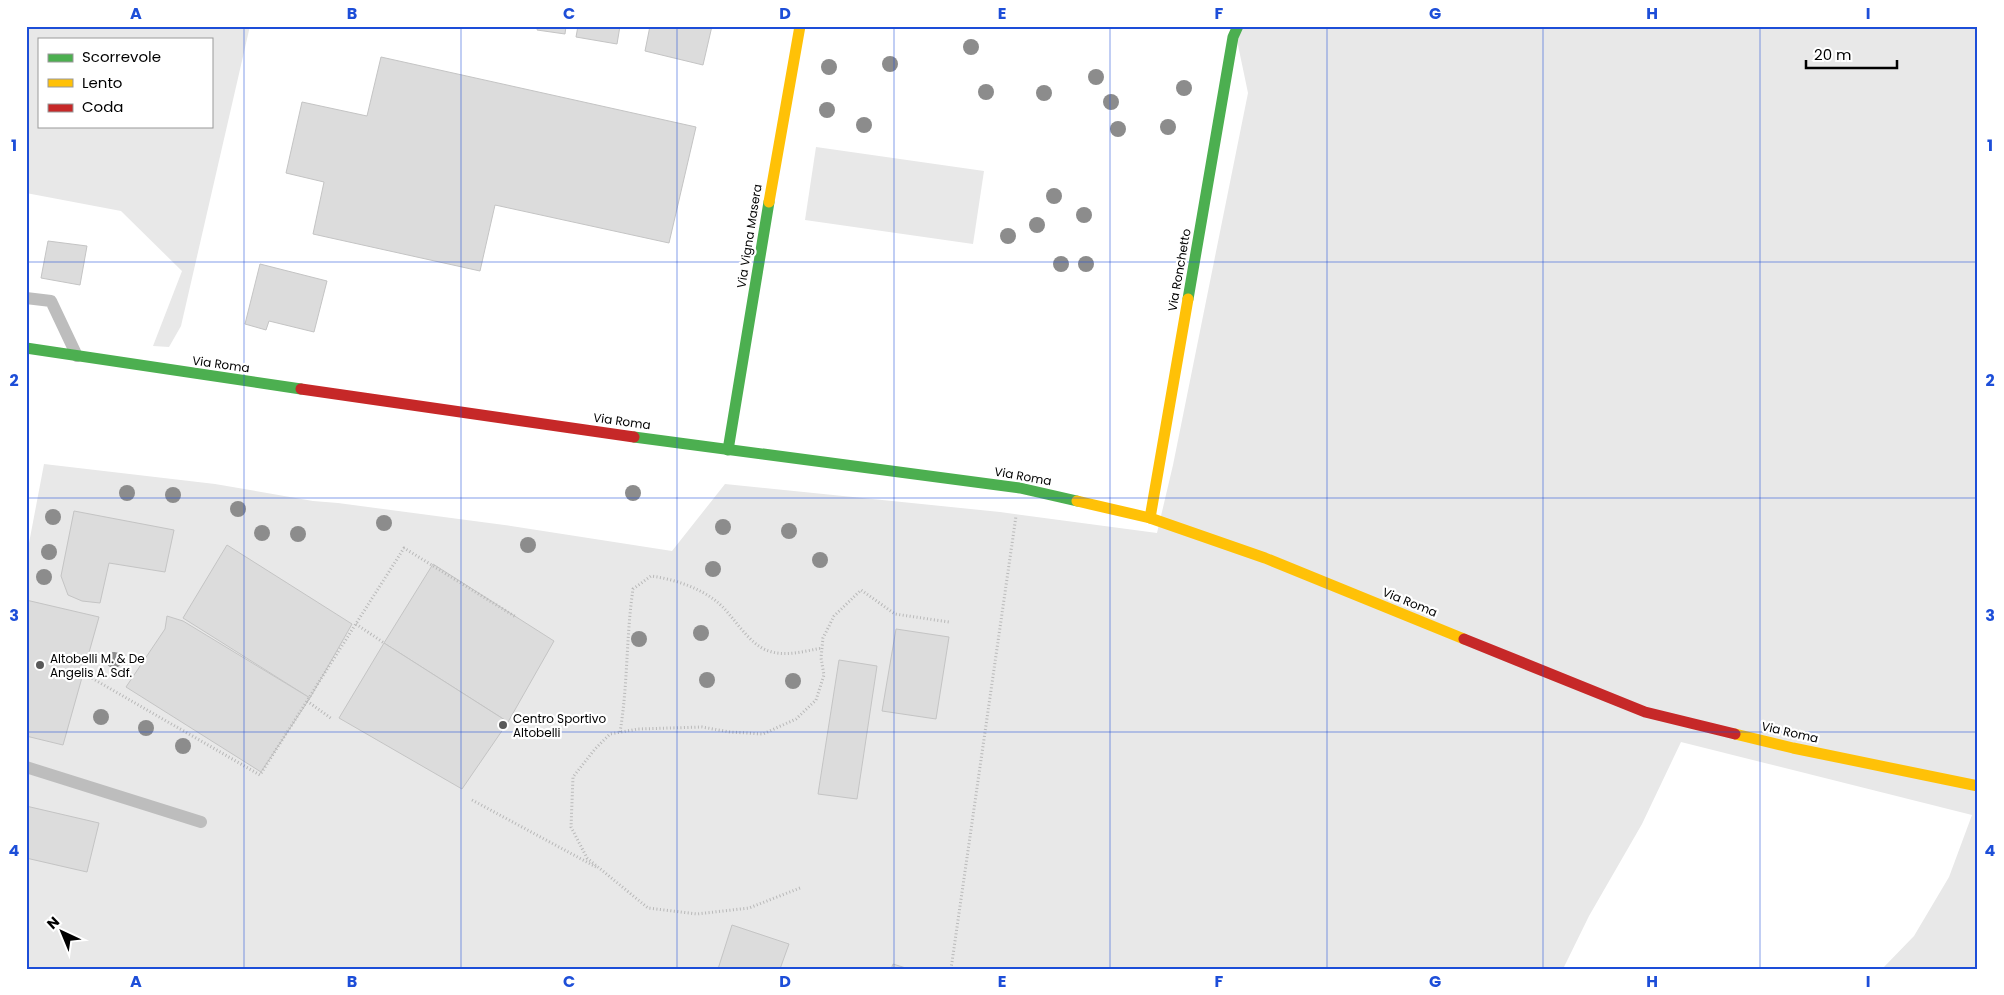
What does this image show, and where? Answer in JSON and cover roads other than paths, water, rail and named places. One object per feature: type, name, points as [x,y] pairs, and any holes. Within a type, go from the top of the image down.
[{"type":"street","name":"Via Vigna Masera","points":[[728,450],[800,26]]},
{"type":"street","name":"Via Ronchetto","points":[[1150,518],[1233,37],[1238,26]]},
{"type":"street","name":"Via Roma","points":[[26,348],[728,450],[1020,488],[1150,518],[1264,558],[1645,712],[1793,748],[1978,786]]},
{"type":"lane","points":[[26,298],[51,301],[77,356]]},
{"type":"lane","points":[[26,767],[202,822]]},
{"type":"place","name":"Altobelli M. & De Angelis A. Sdf.","points":[[40,665]]},
{"type":"place","name":"Centro Sportivo Altobelli","points":[[503,725]]}]
